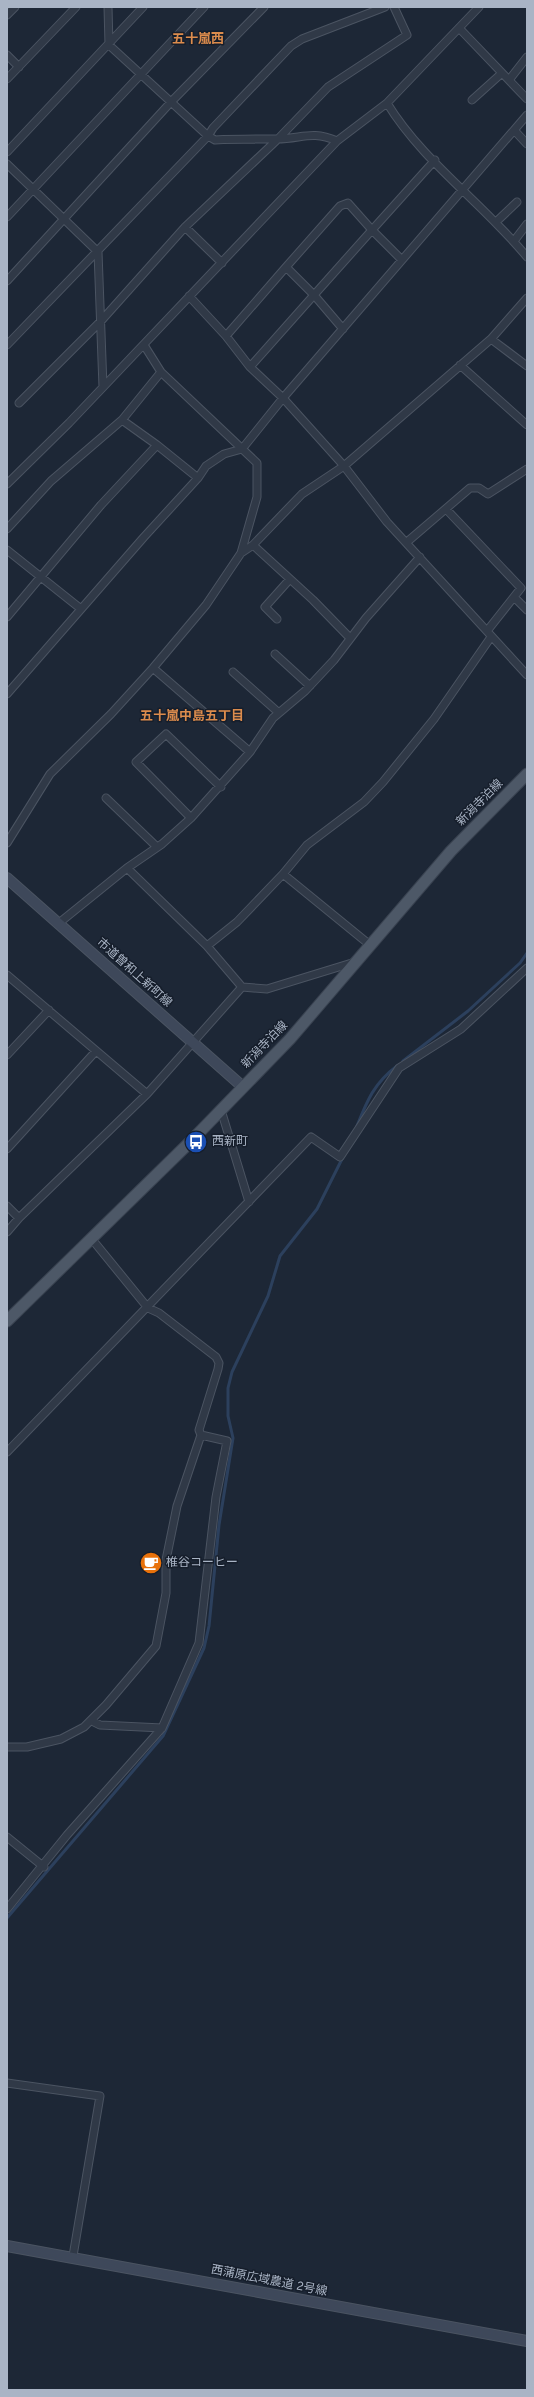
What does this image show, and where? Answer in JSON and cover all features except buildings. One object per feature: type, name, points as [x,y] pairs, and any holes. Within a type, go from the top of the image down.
[{"type":"main road","name":"新潟寺泊線","points":[[7,1321],[221,1110],[290,1039],[451,851],[527,774]]},
{"type":"street","points":[[7,15],[15,7]]},
{"type":"street","points":[[7,79],[76,7]]},
{"type":"street","points":[[108,7],[110,45],[208,136],[215,140],[278,139],[313,134],[323,135],[337,141]]},
{"type":"street","points":[[7,152],[110,45],[143,7]]},
{"type":"street","points":[[7,217],[204,7]]},
{"type":"street","points":[[7,281],[171,102],[264,7]]},
{"type":"street","points":[[7,345],[98,252],[291,46],[302,39],[385,7]]},
{"type":"street","points":[[20,403],[101,321],[185,227],[278,139],[328,87],[407,35],[394,7]]},
{"type":"street","points":[[7,484],[144,345],[337,141],[387,103],[479,7]]},
{"type":"street","points":[[459,28],[527,100]]},
{"type":"street","points":[[7,55],[19,67]]},
{"type":"street","points":[[509,80],[527,57]]},
{"type":"street","points":[[472,100],[502,73]]},
{"type":"street","points":[[387,103],[400,124],[496,222],[527,257]]},
{"type":"street","points":[[7,694],[198,478],[206,466],[224,454],[242,449],[283,398],[527,115]]},
{"type":"street","points":[[514,130],[527,144]]},
{"type":"street","points":[[250,368],[435,160]]},
{"type":"street","points":[[7,164],[98,252],[103,387]]},
{"type":"street","points":[[496,222],[517,202]]},
{"type":"street","points":[[226,336],[340,206],[348,203],[402,260]]},
{"type":"street","points":[[514,241],[527,224]]},
{"type":"street","points":[[185,227],[222,263]]},
{"type":"street","points":[[286,267],[314,295],[343,328]]},
{"type":"street","points":[[189,296],[226,336],[250,368],[283,398],[344,466],[387,522],[527,674]]},
{"type":"street","points":[[241,553],[253,545],[302,494],[344,466],[491,339],[527,298]]},
{"type":"street","points":[[491,339],[527,366]]},
{"type":"street","points":[[7,842],[50,774],[111,714],[154,668],[206,605],[241,553],[257,497],[257,463],[161,372],[144,345]]},
{"type":"street","points":[[460,365],[527,425]]},
{"type":"street","points":[[7,529],[51,481],[122,420],[161,372]]},
{"type":"street","points":[[122,420],[157,445],[198,478]]},
{"type":"street","points":[[7,617],[101,505],[157,445]]},
{"type":"street","points":[[407,542],[470,488],[479,488],[488,494],[527,469]]},
{"type":"street","points":[[207,946],[236,922],[283,874],[307,845],[364,802],[384,782],[434,719],[489,634],[521,588],[446,509]]},
{"type":"street","points":[[253,545],[350,638]]},
{"type":"street","points":[[7,550],[81,609]]},
{"type":"street","points":[[59,923],[127,868],[157,847],[191,818],[221,787],[250,752],[273,718],[310,686],[334,660],[350,638],[420,557]]},
{"type":"street","points":[[277,619],[265,607],[290,579]]},
{"type":"street","points":[[514,597],[527,610]]},
{"type":"street","points":[[275,654],[310,686]]},
{"type":"street","points":[[154,668],[250,752]]},
{"type":"street","points":[[233,672],[279,713]]},
{"type":"street","points":[[191,818],[136,762],[166,734],[221,787]]},
{"type":"street","points":[[106,798],[157,847]]},
{"type":"street","points":[[127,868],[207,946],[242,987],[268,989],[357,961]]},
{"type":"street","points":[[283,874],[370,945]]},
{"type":"street","name":"市道曽和上新町線","points":[[8,881],[59,923],[243,1087]]},
{"type":"street","points":[[7,1452],[148,1308],[311,1137],[340,1157],[399,1068],[461,1029],[527,968]]},
{"type":"street","points":[[7,975],[147,1094]]},
{"type":"street","points":[[7,1232],[19,1218],[147,1094],[242,987]]},
{"type":"street","points":[[7,1055],[49,1010]]},
{"type":"street","points":[[7,1149],[96,1051]]},
{"type":"street","points":[[221,1110],[249,1202]]},
{"type":"street","points":[[7,1206],[19,1218]]},
{"type":"street","points":[[7,1747],[27,1747],[61,1739],[92,1721],[156,1646],[166,1593],[166,1560],[177,1506],[201,1435],[199,1430],[219,1363],[216,1357],[192,1337],[159,1313],[148,1308],[91,1238]]},
{"type":"street","points":[[7,1909],[44,1866],[72,1830],[162,1728],[199,1643],[216,1497],[227,1441],[201,1435]]},
{"type":"street","points":[[92,1721],[100,1725],[162,1728]]},
{"type":"street","points":[[7,1837],[44,1866]]},
{"type":"street","points":[[7,2083],[100,2096],[73,2256]]},
{"type":"street","name":"西蒲原広域農道 2号線","points":[[7,2246],[73,2256],[314,2303],[527,2341]]},
{"type":"waterway","points":[[403,1061],[468,1011],[520,963],[527,953]]},
{"type":"waterway","points":[[357,1126],[372,1093],[382,1079],[397,1066]]},
{"type":"waterway","points":[[7,1918],[163,1736],[204,1648],[209,1626],[219,1525],[233,1438],[228,1416],[228,1388],[232,1372],[268,1296],[280,1256],[317,1209],[343,1157]]},
{"type":"place","name":"西新町","points":[[196,1142]]},
{"type":"place","name":"椎谷コーヒー","points":[[151,1563]]},
{"type":"district","name":"五十嵐西","points":[[198,40]]},
{"type":"district","name":"五十嵐中島五丁目","points":[[192,717]]}]
